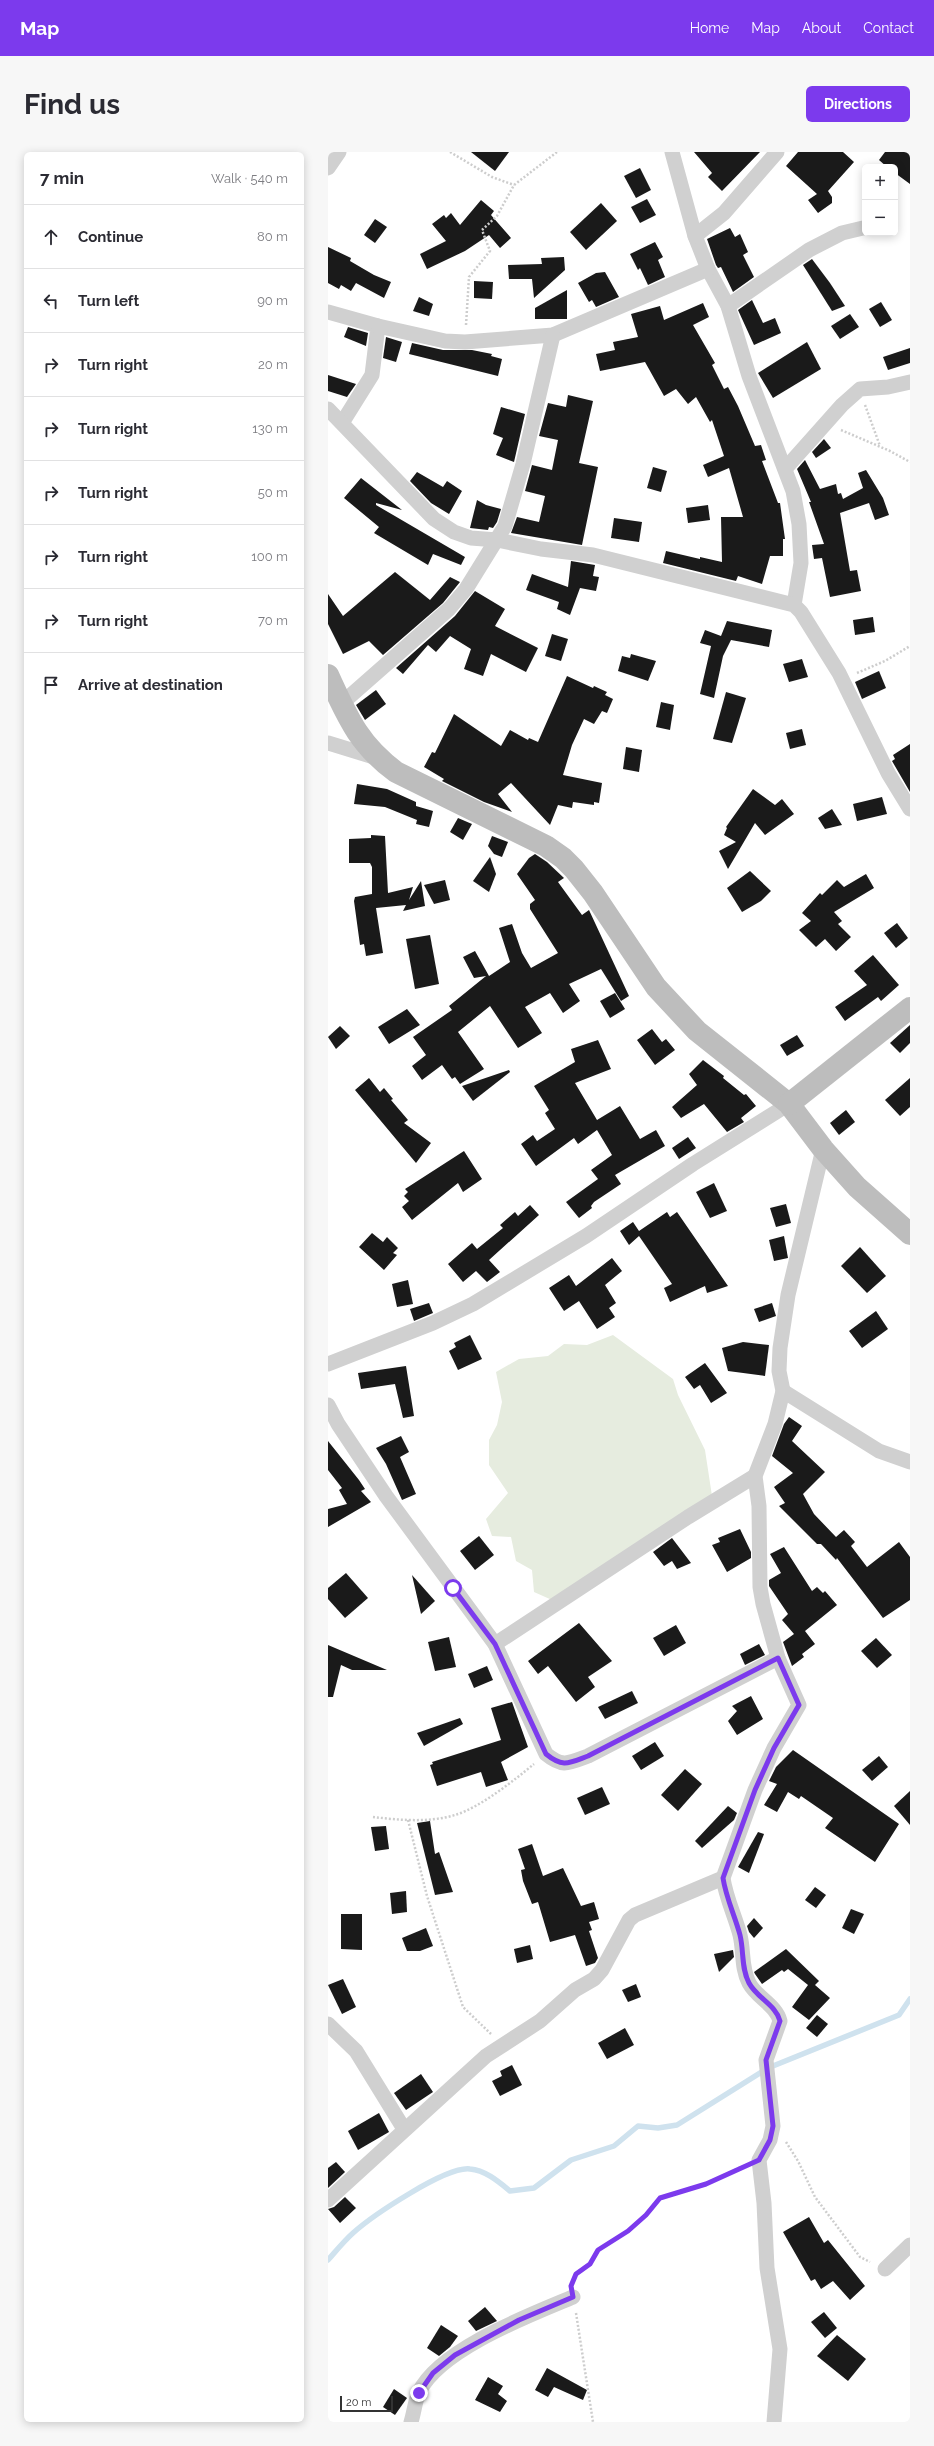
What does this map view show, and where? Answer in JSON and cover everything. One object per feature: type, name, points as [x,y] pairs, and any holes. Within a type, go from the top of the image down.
[{"type":"street","points":[[328,168],[339,152]]},
{"type":"street","points":[[672,152],[695,236],[708,269],[728,306],[749,376],[793,491],[801,552],[794,605]]},
{"type":"street","points":[[695,236],[724,213],[777,152]]},
{"type":"street","points":[[728,306],[809,250],[842,232],[862,228]]},
{"type":"street","points":[[328,312],[378,326],[445,341],[465,342],[553,335],[708,269]]},
{"type":"street","points":[[342,422],[372,375],[378,326]]},
{"type":"street","points":[[341,704],[449,609],[466,589],[497,540],[505,526],[523,464],[553,335]]},
{"type":"street","points":[[785,469],[825,423],[860,389],[888,387],[910,382]]},
{"type":"street","points":[[328,409],[434,519],[454,532],[471,538],[497,540],[541,549],[592,555],[794,605],[801,612],[839,674],[888,773],[910,809]]},
{"type":"street","points":[[328,675],[356,732],[378,758],[396,772],[546,846],[574,868],[593,893],[656,987],[697,1031],[789,1104],[823,1149],[857,1187],[910,1234]]},
{"type":"street","points":[[328,743],[378,758]]},
{"type":"street","points":[[328,1364],[433,1323],[472,1304],[586,1236],[680,1172],[789,1104],[910,1008]]},
{"type":"street","points":[[774,2422],[780,2349],[767,2268],[764,2203],[759,2160],[770,2140],[773,2126],[766,2060],[780,2021],[774,2010],[754,1991],[748,1981],[742,1959],[740,1936],[725,1891],[723,1878],[755,1790],[774,1748],[799,1705],[778,1658],[760,1587],[759,1506],[755,1476],[775,1424],[783,1391],[780,1371],[780,1348],[788,1295],[823,1149]]},
{"type":"street","points":[[783,1391],[879,1451],[910,1462]]},
{"type":"street","points":[[328,1405],[338,1424],[386,1496],[495,1644],[546,1754],[555,1762],[563,1764],[588,1756],[778,1658]]},
{"type":"street","points":[[495,1644],[688,1517],[755,1476]]},
{"type":"street","points":[[328,2200],[404,2129],[421,2116],[486,2056],[540,2021],[575,1990],[594,1979],[602,1970],[629,1920],[635,1915],[723,1878]]},
{"type":"street","points":[[328,2024],[356,2051],[404,2129]]},
{"type":"street","points":[[885,2269],[910,2245]]},
{"type":"street","points":[[411,2422],[419,2393],[433,2373],[455,2355],[519,2320],[573,2297]]},
{"type":"path","points":[[450,152],[492,177],[514,185]]},
{"type":"path","points":[[465,342],[469,277],[490,252],[482,230],[497,216],[514,185],[557,152]]},
{"type":"path","points":[[860,389],[880,446]]},
{"type":"path","points":[[825,423],[880,446],[910,462]]},
{"type":"path","points":[[839,674],[849,675],[885,662],[910,646]]},
{"type":"path","points":[[373,1817],[408,1820],[455,1815],[481,1802],[517,1778],[546,1754]]},
{"type":"path","points":[[408,1820],[428,1896],[463,2007],[487,2032],[509,2042]]},
{"type":"path","points":[[773,2126],[785,2139],[798,2160],[815,2197],[860,2257],[885,2269]]},
{"type":"path","points":[[593,2422],[571,2286],[576,2274],[590,2264],[598,2250],[628,2231],[642,2219],[660,2198],[706,2184],[759,2160]]},
{"type":"shaded area","points":[[613,1335],[673,1379],[678,1395],[705,1450],[712,1496],[552,1600],[534,1592],[532,1570],[516,1561],[511,1537],[492,1536],[486,1519],[508,1493],[489,1465],[489,1440],[497,1425],[502,1402],[496,1372],[519,1359],[548,1356],[564,1344],[587,1345]]},
{"type":"building","points":[[471,152],[509,152],[495,171]]},
{"type":"building","points":[[694,152],[760,152],[722,191],[708,177],[712,173]]},
{"type":"building","points":[[798,152],[843,152],[854,162],[828,191],[832,197],[832,203],[818,213],[808,200],[817,194],[786,166]]},
{"type":"building","points":[[885,152],[910,152],[910,184],[898,175],[898,164],[884,164],[879,160]]},
{"type":"building","points":[[640,168],[651,190],[636,198],[624,176]]},
{"type":"building","points":[[647,199],[656,215],[640,223],[631,207]]},
{"type":"building","points":[[481,200],[494,211],[491,215],[511,238],[500,248],[489,235],[465,251],[427,269],[420,254],[446,241],[432,224],[444,215],[446,218],[451,213],[460,225]]},
{"type":"building","points":[[601,203],[617,221],[586,250],[570,232]]},
{"type":"building","points":[[375,219],[387,227],[375,243],[364,235]]},
{"type":"building","points":[[730,228],[735,237],[740,234],[748,252],[743,255],[754,277],[733,292],[721,267],[718,268],[716,265],[707,239]]},
{"type":"building","points":[[655,242],[663,257],[658,260],[665,277],[648,285],[640,268],[638,270],[630,254]]},
{"type":"building","points":[[328,247],[351,258],[350,261],[374,275],[391,282],[384,298],[356,283],[351,291],[341,285],[339,289],[328,283]]},
{"type":"building","points":[[564,257],[565,270],[534,298],[532,279],[509,279],[508,265],[542,264],[541,258]]},
{"type":"building","points":[[812,259],[845,306],[832,311],[803,265]]},
{"type":"building","points":[[605,272],[619,297],[596,307],[592,300],[589,302],[578,283],[596,273]]},
{"type":"building","points":[[474,281],[493,282],[492,299],[474,298]]},
{"type":"building","points":[[567,290],[567,319],[535,319],[535,308]]},
{"type":"building","points":[[419,297],[433,304],[429,316],[413,311]]},
{"type":"building","points":[[752,300],[763,323],[775,318],[781,333],[754,345],[738,310]]},
{"type":"building","points":[[881,302],[892,320],[880,327],[869,309]]},
{"type":"building","points":[[703,303],[709,317],[693,325],[715,363],[712,365],[724,389],[728,387],[738,406],[755,446],[761,445],[766,460],[762,461],[778,503],[780,503],[785,539],[783,539],[783,556],[770,556],[762,584],[738,576],[736,581],[663,563],[666,551],[700,559],[700,557],[722,562],[721,517],[743,517],[729,468],[708,477],[703,465],[724,456],[712,420],[710,422],[696,397],[688,404],[676,389],[664,396],[645,362],[600,371],[596,354],[615,350],[613,342],[638,337],[631,314],[660,306],[664,320]]},
{"type":"building","points":[[850,314],[859,327],[840,339],[831,326]]},
{"type":"building","points":[[348,327],[368,333],[366,346],[344,337]]},
{"type":"building","points":[[386,337],[402,342],[396,362],[383,358]]},
{"type":"building","points":[[807,342],[821,369],[773,398],[758,373]]},
{"type":"building","points":[[412,343],[443,350],[472,350],[492,354],[491,356],[502,359],[498,376],[409,354]]},
{"type":"building","points":[[910,348],[910,363],[888,370],[883,357]]},
{"type":"building","points":[[328,375],[356,384],[347,397],[328,391]]},
{"type":"building","points":[[568,395],[593,401],[579,463],[598,467],[582,545],[511,533],[517,517],[539,522],[545,496],[525,491],[532,465],[552,470],[558,440],[539,436],[548,403],[566,407]]},
{"type":"building","points":[[501,407],[525,414],[514,462],[496,455],[503,438],[493,434]]},
{"type":"building","points":[[824,439],[831,448],[816,458],[812,452]]},
{"type":"building","points":[[805,460],[820,489],[836,484],[838,494],[841,493],[843,499],[863,488],[858,473],[866,470],[883,498],[889,515],[875,520],[869,503],[840,513],[850,571],[857,570],[861,591],[830,597],[822,558],[814,559],[812,545],[824,544],[809,502],[811,502],[797,469]]},
{"type":"building","points":[[653,467],[667,471],[661,492],[647,488]]},
{"type":"building","points":[[417,472],[443,487],[447,481],[462,491],[449,514],[431,503],[410,481]]},
{"type":"building","points":[[361,478],[402,510],[376,503],[376,505],[465,557],[461,565],[433,554],[428,565],[374,533],[379,527],[344,498]]},
{"type":"building","points":[[477,500],[486,505],[501,509],[497,522],[493,528],[489,527],[488,530],[470,528]]},
{"type":"building","points":[[708,505],[710,520],[688,523],[686,508]]},
{"type":"building","points":[[614,518],[642,522],[639,542],[611,538]]},
{"type":"building","points":[[571,561],[595,565],[593,576],[599,577],[596,591],[580,588],[570,615],[557,609],[559,602],[526,590],[532,574],[568,587]]},
{"type":"building","points":[[395,572],[430,600],[450,577],[460,582],[443,603],[383,655],[369,641],[343,654],[328,624],[328,594],[343,616]]},
{"type":"building","points":[[475,591],[505,609],[495,626],[538,648],[526,672],[491,654],[483,676],[464,669],[471,649],[450,636],[436,652],[428,645],[403,674],[396,668],[455,616]]},
{"type":"building","points":[[873,617],[875,632],[855,635],[853,620]]},
{"type":"building","points":[[727,621],[772,630],[769,647],[731,640],[723,656],[714,698],[700,694],[711,646],[700,643],[705,630],[721,636]]},
{"type":"building","points":[[552,634],[568,639],[561,661],[545,656]]},
{"type":"building","points":[[631,654],[656,661],[648,681],[618,671],[622,656],[630,658]]},
{"type":"building","points":[[802,659],[808,677],[789,682],[783,664]]},
{"type":"building","points":[[879,671],[886,688],[862,699],[855,682]]},
{"type":"building","points":[[567,676],[593,688],[594,686],[607,692],[605,695],[613,699],[607,713],[602,711],[594,724],[584,719],[572,745],[563,775],[602,783],[599,803],[594,802],[594,805],[573,802],[572,808],[558,805],[550,825],[511,783],[498,794],[512,812],[484,802],[442,781],[444,779],[424,767],[432,752],[435,753],[454,714],[501,746],[510,730],[528,740],[529,738],[538,742]]},
{"type":"building","points":[[376,690],[386,704],[365,720],[356,705]]},
{"type":"building","points":[[726,692],[746,698],[732,743],[713,739]]},
{"type":"building","points":[[661,702],[674,705],[670,730],[656,727]]},
{"type":"building","points":[[802,729],[806,745],[790,749],[786,733]]},
{"type":"building","points":[[910,744],[910,792],[892,761],[895,759],[893,755]]},
{"type":"building","points":[[626,747],[642,750],[639,772],[623,769]]},
{"type":"building","points":[[357,784],[387,789],[416,802],[416,806],[433,811],[429,827],[416,824],[417,820],[385,807],[354,804]]},
{"type":"building","points":[[753,789],[775,805],[782,799],[794,814],[765,835],[755,823],[728,869],[719,851],[736,842],[724,835],[727,828],[726,827]]},
{"type":"building","points":[[882,797],[887,814],[857,821],[853,804]]},
{"type":"building","points":[[832,809],[842,825],[825,829],[818,818]]},
{"type":"building","points":[[458,818],[472,824],[463,840],[450,832]]},
{"type":"building","points":[[371,835],[385,836],[388,893],[413,887],[409,900],[421,881],[425,906],[403,911],[406,905],[376,908],[383,953],[366,956],[364,944],[360,945],[354,901],[355,897],[372,894],[372,867],[370,863],[349,863],[349,839],[371,838]]},
{"type":"building","points":[[492,836],[508,842],[502,857],[494,854],[488,846]]},
{"type":"building","points":[[535,854],[547,862],[564,878],[558,882],[582,915],[589,910],[629,996],[621,1001],[601,969],[569,984],[580,1001],[563,1013],[550,993],[525,1007],[542,1033],[518,1048],[490,1006],[458,1032],[484,1069],[460,1084],[455,1077],[452,1079],[442,1065],[422,1080],[412,1066],[426,1055],[413,1037],[452,1010],[449,1006],[486,976],[474,978],[463,957],[475,951],[489,976],[510,962],[499,928],[512,924],[522,953],[531,968],[558,953],[530,909],[530,904],[535,900],[517,874],[529,858]]},
{"type":"building","points":[[490,857],[496,874],[489,892],[473,881]]},
{"type":"building","points":[[750,871],[771,891],[761,901],[742,912],[727,888]]},
{"type":"building","points":[[866,874],[874,888],[834,912],[842,921],[838,924],[851,937],[836,951],[825,939],[816,947],[799,930],[811,921],[802,913],[820,893],[822,895],[837,880],[844,887]]},
{"type":"building","points":[[445,880],[450,900],[434,904],[424,885]]},
{"type":"building","points":[[897,923],[908,938],[896,948],[884,933]]},
{"type":"building","points":[[430,935],[439,984],[415,989],[406,939]]},
{"type":"building","points":[[873,955],[899,985],[881,1001],[878,997],[845,1021],[835,1007],[867,985],[854,971]]},
{"type":"building","points":[[615,993],[625,1009],[610,1018],[600,1001]]},
{"type":"building","points":[[407,1009],[420,1025],[389,1044],[378,1027]]},
{"type":"building","points":[[910,1025],[910,1043],[900,1053],[890,1043]]},
{"type":"building","points":[[340,1026],[350,1036],[336,1049],[328,1037]]},
{"type":"building","points":[[652,1029],[662,1042],[666,1039],[675,1050],[655,1065],[637,1040]]},
{"type":"building","points":[[797,1035],[804,1046],[787,1056],[780,1045]]},
{"type":"building","points":[[598,1040],[611,1069],[575,1083],[597,1120],[620,1106],[640,1139],[656,1130],[665,1146],[615,1175],[621,1184],[594,1202],[591,1206],[592,1208],[579,1218],[566,1202],[598,1179],[591,1170],[612,1155],[597,1130],[578,1144],[574,1138],[536,1166],[521,1144],[533,1135],[537,1141],[555,1129],[545,1113],[549,1110],[534,1086],[575,1062],[571,1049]]},
{"type":"building","points":[[703,1060],[724,1076],[723,1078],[744,1095],[746,1094],[756,1106],[741,1118],[744,1122],[727,1132],[704,1104],[681,1118],[672,1107],[697,1085],[689,1074]]},
{"type":"building","points":[[509,1070],[510,1072],[473,1101],[462,1086]]},
{"type":"building","points":[[369,1078],[380,1092],[384,1088],[393,1099],[391,1100],[408,1120],[404,1123],[431,1143],[416,1163],[355,1090]]},
{"type":"building","points":[[910,1078],[910,1107],[900,1116],[885,1100]]},
{"type":"building","points":[[846,1110],[855,1122],[839,1135],[830,1123]]},
{"type":"building","points":[[688,1137],[696,1148],[679,1159],[672,1148]]},
{"type":"building","points":[[464,1151],[482,1179],[463,1192],[458,1183],[412,1220],[402,1207],[409,1201],[404,1196],[408,1192],[405,1189]]},
{"type":"building","points":[[714,1183],[727,1211],[710,1218],[696,1192]]},
{"type":"building","points":[[786,1204],[791,1223],[776,1227],[770,1208]]},
{"type":"building","points":[[530,1205],[539,1215],[489,1260],[500,1272],[487,1282],[476,1271],[463,1282],[448,1264],[472,1243],[477,1249],[503,1228],[500,1225],[515,1212],[518,1216]]},
{"type":"building","points":[[667,1212],[670,1217],[677,1212],[728,1286],[707,1293],[705,1286],[670,1302],[664,1288],[672,1284],[639,1236],[629,1245],[620,1231],[633,1222],[639,1231]]},
{"type":"building","points":[[372,1233],[383,1242],[387,1237],[398,1248],[393,1253],[397,1255],[384,1270],[359,1247]]},
{"type":"building","points":[[784,1236],[788,1258],[774,1261],[769,1240]]},
{"type":"building","points":[[860,1247],[886,1276],[867,1293],[841,1266]]},
{"type":"building","points":[[612,1258],[622,1271],[605,1285],[616,1303],[609,1308],[615,1317],[597,1329],[579,1301],[564,1311],[549,1288],[569,1275],[576,1286]]},
{"type":"building","points":[[408,1280],[413,1304],[397,1307],[392,1284]]},
{"type":"building","points":[[429,1303],[433,1313],[414,1321],[410,1309]]},
{"type":"building","points":[[772,1303],[776,1316],[759,1322],[754,1309]]},
{"type":"building","points":[[876,1311],[888,1329],[862,1348],[849,1331]]},
{"type":"building","points":[[470,1335],[482,1359],[458,1370],[449,1351],[456,1347],[454,1343]]},
{"type":"building","points":[[743,1342],[769,1345],[765,1376],[728,1371],[722,1348]]},
{"type":"building","points":[[705,1363],[727,1393],[711,1403],[700,1385],[694,1389],[685,1377]]},
{"type":"building","points":[[406,1366],[414,1416],[403,1418],[395,1384],[361,1389],[358,1373]]},
{"type":"building","points":[[789,1417],[802,1426],[792,1441],[825,1472],[803,1494],[814,1514],[836,1537],[844,1530],[855,1542],[851,1546],[867,1567],[899,1542],[910,1557],[910,1600],[883,1618],[837,1558],[836,1560],[821,1544],[817,1544],[779,1506],[785,1503],[774,1487],[793,1473],[772,1456],[784,1424]]},
{"type":"building","points":[[401,1436],[409,1452],[400,1457],[416,1494],[402,1500],[386,1464],[376,1448]]},
{"type":"building","points":[[328,1441],[359,1480],[365,1489],[361,1491],[371,1502],[328,1527],[328,1509],[347,1504],[339,1490],[342,1488],[328,1470]]},
{"type":"building","points":[[740,1529],[751,1552],[751,1558],[727,1572],[712,1545],[720,1542],[718,1538]]},
{"type":"building","points":[[479,1536],[494,1555],[475,1570],[460,1551]]},
{"type":"building","points":[[672,1538],[691,1563],[677,1569],[672,1561],[664,1566],[653,1552]]},
{"type":"building","points":[[784,1547],[812,1591],[817,1587],[823,1593],[825,1591],[837,1605],[805,1631],[815,1644],[802,1654],[804,1657],[792,1666],[783,1642],[794,1634],[782,1620],[788,1614],[769,1586],[769,1580],[781,1573],[770,1554]]},
{"type":"building","points":[[346,1573],[368,1598],[345,1618],[328,1599],[328,1588]]},
{"type":"building","points":[[412,1575],[435,1601],[421,1614]]},
{"type":"building","points":[[579,1623],[612,1661],[588,1677],[595,1687],[576,1702],[548,1666],[538,1674],[528,1661]]},
{"type":"building","points":[[676,1625],[686,1643],[664,1656],[653,1638]]},
{"type":"building","points":[[449,1637],[456,1667],[435,1671],[428,1642]]},
{"type":"building","points":[[876,1638],[892,1655],[877,1668],[861,1651]]},
{"type":"building","points":[[759,1644],[765,1655],[745,1665],[740,1654]]},
{"type":"building","points":[[328,1645],[387,1670],[352,1670],[341,1665],[333,1697],[328,1697]]},
{"type":"building","points":[[487,1666],[493,1680],[474,1688],[468,1674]]},
{"type":"building","points":[[632,1691],[638,1703],[605,1719],[598,1707]]},
{"type":"building","points":[[751,1696],[763,1719],[737,1735],[728,1721],[737,1711],[732,1706]]},
{"type":"building","points":[[512,1702],[528,1747],[501,1762],[508,1780],[486,1787],[481,1772],[437,1786],[430,1765],[433,1764],[432,1762],[501,1740],[491,1708]]},
{"type":"building","points":[[460,1718],[463,1724],[424,1746],[417,1733]]},
{"type":"building","points":[[655,1742],[664,1756],[641,1770],[632,1756]]},
{"type":"building","points":[[793,1750],[899,1824],[875,1862],[825,1828],[833,1818],[801,1796],[799,1799],[788,1792],[777,1812],[764,1805],[777,1784],[769,1781],[776,1767]]},
{"type":"building","points":[[879,1756],[888,1767],[872,1781],[862,1770]]},
{"type":"building","points":[[685,1769],[702,1784],[678,1811],[661,1795]]},
{"type":"building","points":[[602,1787],[610,1804],[585,1815],[577,1798]]},
{"type":"building","points":[[910,1791],[910,1825],[894,1806]]},
{"type":"building","points":[[728,1806],[737,1813],[734,1820],[702,1848],[695,1841]]},
{"type":"building","points":[[430,1821],[435,1854],[439,1852],[453,1892],[435,1895],[417,1823]]},
{"type":"building","points":[[386,1826],[389,1849],[375,1851],[371,1827]]},
{"type":"building","points":[[758,1832],[764,1834],[749,1873],[738,1867]]},
{"type":"building","points":[[532,1844],[543,1876],[563,1868],[581,1906],[594,1902],[599,1919],[589,1922],[592,1930],[589,1931],[598,1958],[595,1963],[586,1966],[575,1935],[550,1942],[538,1902],[532,1904],[523,1881],[521,1870],[525,1869],[518,1849]]},
{"type":"building","points":[[815,1887],[826,1895],[816,1908],[805,1900]]},
{"type":"building","points":[[406,1891],[407,1912],[392,1914],[390,1893]]},
{"type":"building","points":[[851,1909],[864,1914],[854,1934],[842,1928]]},
{"type":"building","points":[[341,1914],[362,1914],[362,1950],[341,1949]]},
{"type":"building","points":[[754,1918],[763,1928],[754,1938],[749,1932],[747,1926]]},
{"type":"building","points":[[426,1928],[433,1946],[420,1951],[407,1951],[402,1938]]},
{"type":"building","points":[[530,1945],[533,1959],[517,1963],[514,1949]]},
{"type":"building","points":[[786,1949],[819,1981],[815,1985],[830,1998],[809,2020],[792,2007],[808,1985],[788,1969],[784,1972],[782,1970],[762,1984],[754,1972]]},
{"type":"building","points":[[733,1950],[734,1957],[719,1972],[714,1954]]},
{"type":"building","points":[[343,1979],[356,2007],[342,2014],[328,1985]]},
{"type":"building","points":[[636,1984],[641,1997],[628,2002],[622,1990]]},
{"type":"building","points":[[817,2015],[828,2024],[817,2037],[806,2028]]},
{"type":"building","points":[[625,2028],[634,2045],[607,2059],[598,2043]]},
{"type":"building","points":[[512,2065],[522,2085],[500,2096],[492,2081],[502,2076],[500,2071]]},
{"type":"building","points":[[421,2074],[433,2092],[406,2110],[394,2093]]},
{"type":"building","points":[[379,2113],[389,2132],[358,2150],[348,2131]]},
{"type":"building","points":[[336,2162],[345,2172],[328,2188],[328,2168]]},
{"type":"building","points":[[345,2197],[356,2208],[340,2223],[328,2209],[334,2207]]},
{"type":"building","points":[[809,2217],[824,2243],[828,2240],[865,2286],[850,2300],[833,2281],[821,2289],[815,2279],[811,2281],[783,2232]]},
{"type":"building","points":[[485,2307],[497,2321],[476,2331],[468,2321]]},
{"type":"building","points":[[824,2312],[837,2328],[825,2338],[811,2322]]},
{"type":"building","points":[[441,2325],[458,2336],[450,2347],[439,2356],[427,2348]]},
{"type":"building","points":[[837,2335],[866,2359],[848,2381],[817,2356]]},
{"type":"building","points":[[547,2368],[587,2390],[583,2400],[554,2387],[548,2397],[535,2390]]},
{"type":"building","points":[[488,2377],[503,2386],[498,2394],[507,2401],[500,2412],[475,2400]]},
{"type":"building","points":[[394,2389],[407,2398],[395,2415],[383,2407]]},
{"type":"waterway","points":[[328,2260],[362,2225],[392,2204],[427,2183],[444,2175],[459,2170],[470,2169],[486,2174],[510,2191],[534,2188],[571,2160],[614,2146],[638,2126],[658,2128],[677,2125],[768,2068],[899,2015],[910,1999]]},
{"type":"route","points":[[419,2393],[433,2373],[455,2355],[519,2320],[573,2297],[571,2286],[576,2274],[590,2264],[598,2250],[628,2231],[646,2215],[660,2198],[706,2184],[724,2174],[759,2160],[765,2150],[770,2140],[773,2126],[772,2103],[766,2060],[780,2021],[774,2010],[754,1991],[748,1981],[742,1959],[740,1936],[725,1891],[723,1878],[726,1866],[736,1844],[755,1790],[774,1748],[799,1705],[778,1658],[719,1687],[588,1756],[563,1764],[555,1762],[546,1754],[495,1644],[453,1588]]}]
